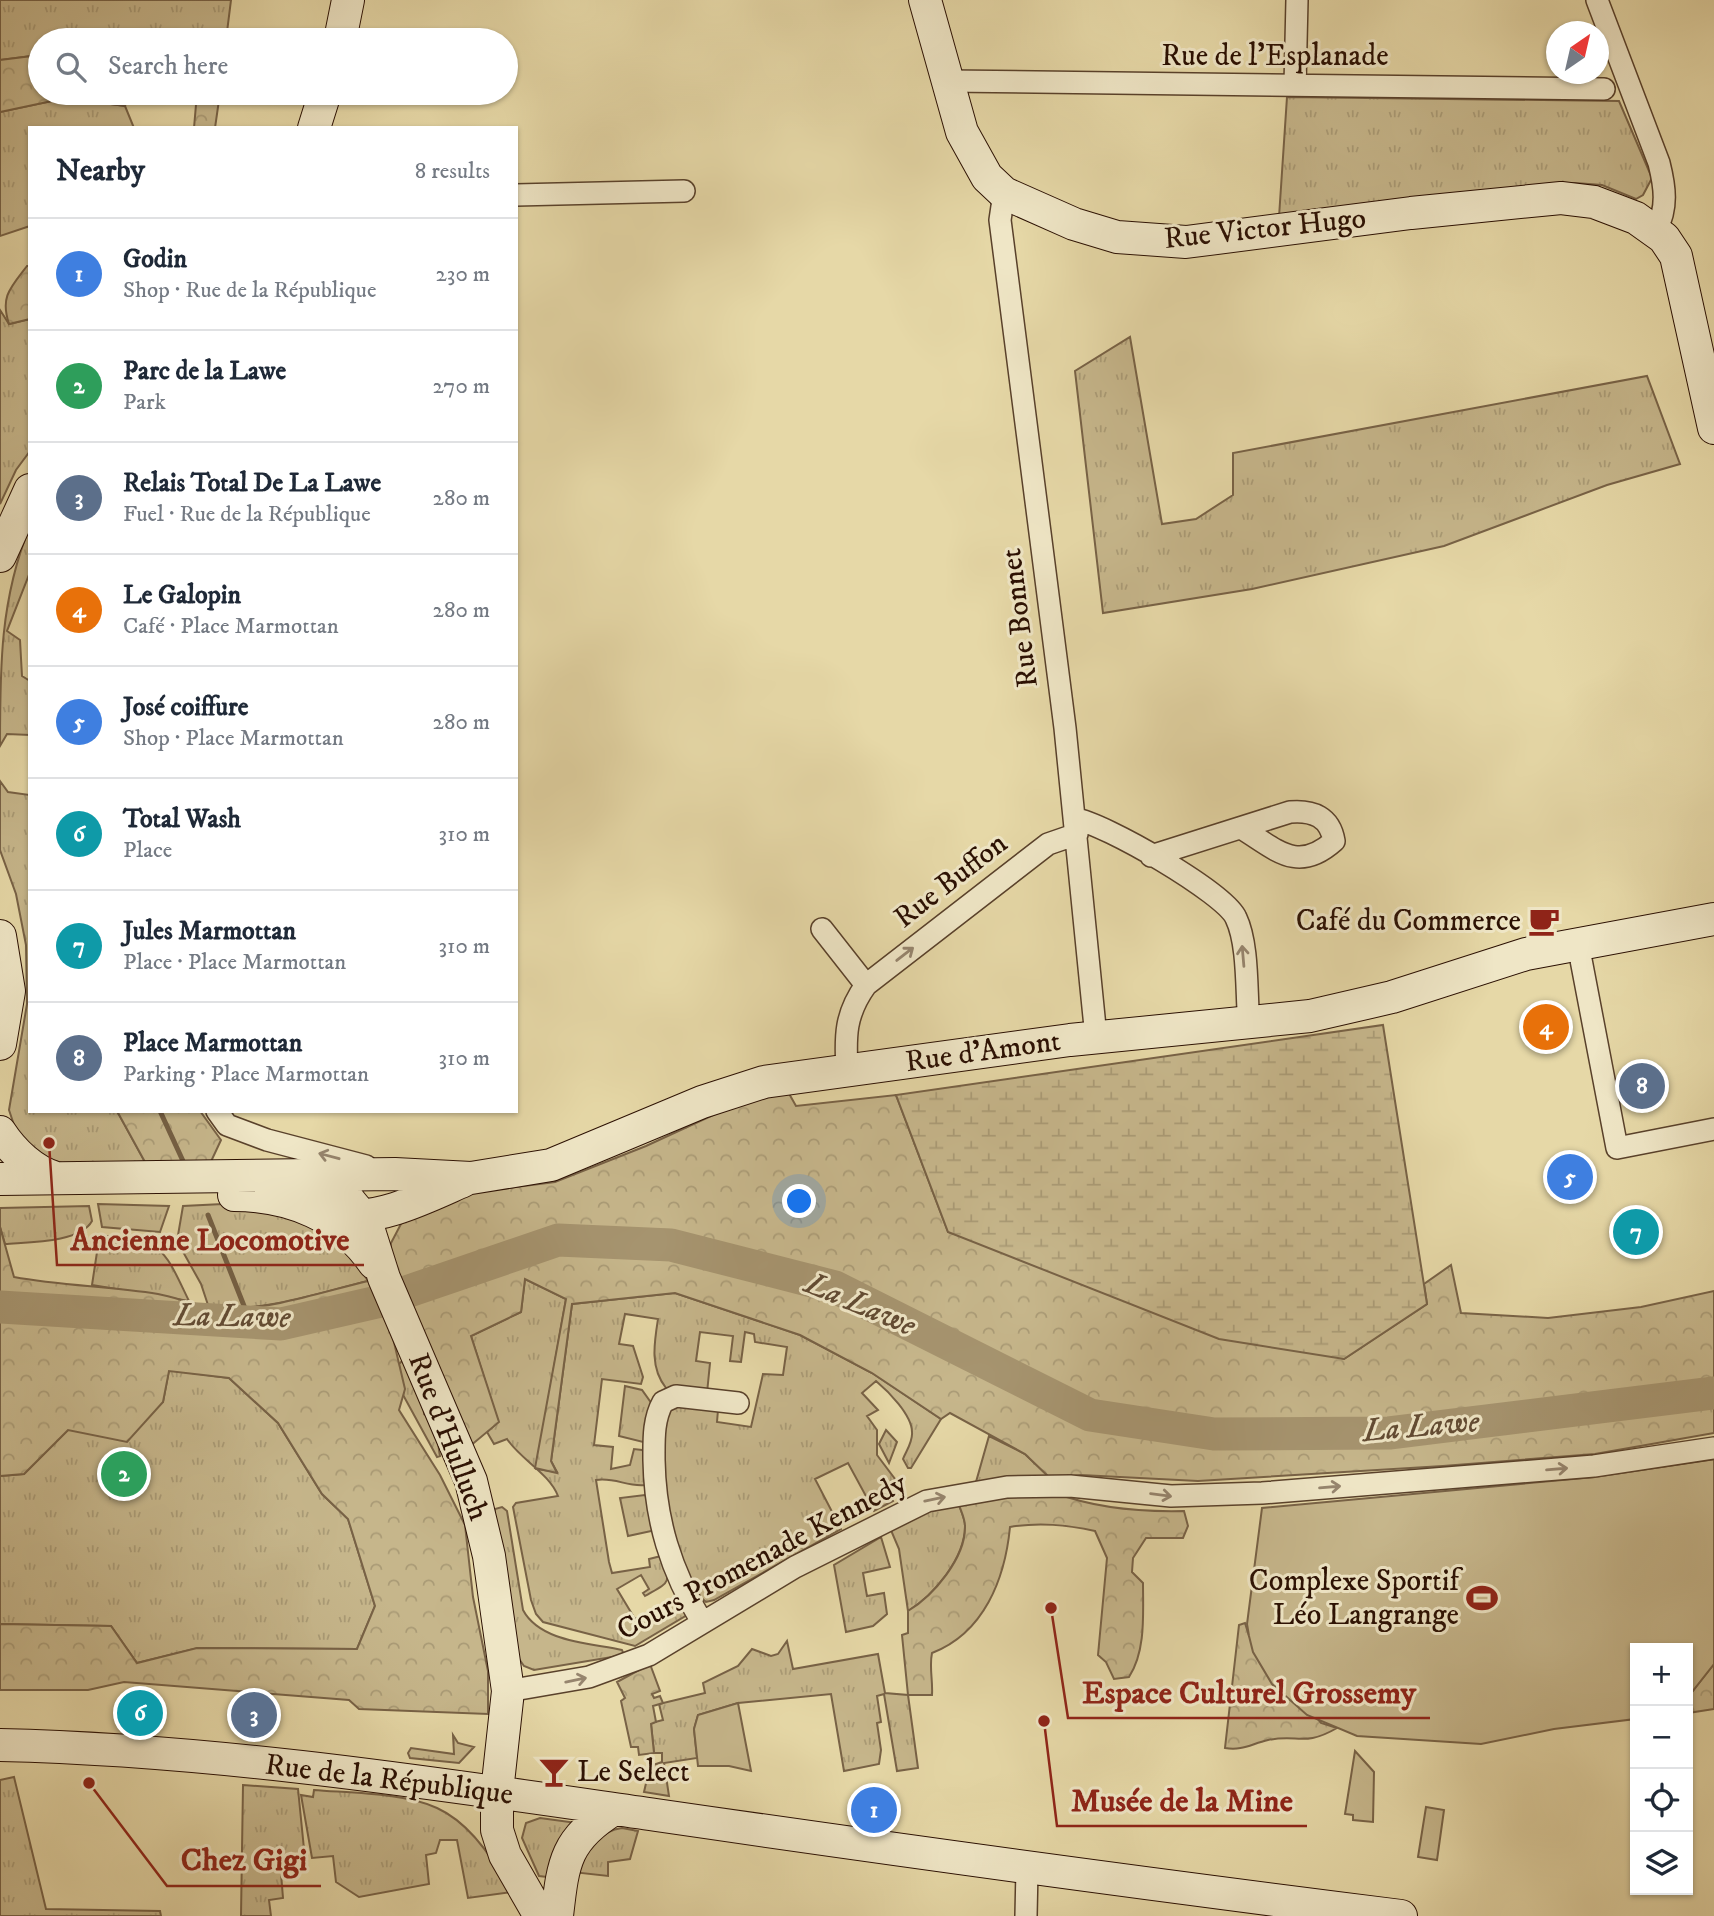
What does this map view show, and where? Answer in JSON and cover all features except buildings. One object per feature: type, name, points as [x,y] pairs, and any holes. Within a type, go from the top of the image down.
[{"type":"street","points":[[342,28],[348,0]]},
{"type":"street","name":"Rue Victor Hugo","points":[[925,0],[969,148],[987,177],[1004,192],[1095,231],[1117,237],[1162,241],[1209,241],[1411,213],[1561,198],[1594,202],[1636,218],[1656,230]]},
{"type":"street","points":[[1296,85],[1297,0]]},
{"type":"street","points":[[1597,0],[1659,163],[1666,191],[1661,221],[1656,230],[1670,246],[1679,265],[1714,428]]},
{"type":"street","name":"Rue de l'Esplanade","points":[[947,81],[1604,89]]},
{"type":"street","points":[[315,126],[321,105]]},
{"type":"street","points":[[518,195],[684,191]]},
{"type":"street","name":"Rue Bonnet","points":[[1004,192],[1000,220],[1076,826],[1096,1037]]},
{"type":"street","points":[[0,556],[28,495]]},
{"type":"street","points":[[1076,826],[1088,821],[1221,898],[1237,919],[1249,1024]]},
{"type":"street","name":"Rue Buffon","points":[[847,1071],[845,1027],[849,1012],[866,985],[1048,844],[1076,826]]},
{"type":"street","points":[[1151,856],[1241,828]]},
{"type":"street","name":"Rue d'Amont","points":[[289,1177],[395,1174],[471,1178],[551,1165],[732,1091],[764,1082],[1096,1037],[1310,1016],[1369,1003],[1526,954],[1714,919]]},
{"type":"street","points":[[822,929],[866,985]]},
{"type":"street","points":[[0,936],[9,991],[0,1044]]},
{"type":"street","points":[[1578,944],[1617,1148],[1714,1129]]},
{"type":"street","points":[[218,1113],[227,1125],[267,1140],[395,1174]]},
{"type":"street","points":[[0,1132],[30,1165],[57,1179]]},
{"type":"street","points":[[353,1217],[373,1186],[395,1174]]},
{"type":"street","points":[[0,1179],[289,1177],[318,1182],[347,1198],[353,1217]]},
{"type":"street","points":[[0,1200],[239,1195],[277,1188],[299,1193],[353,1217],[408,1204],[471,1178]]},
{"type":"street","points":[[381,1270],[380,1241],[388,1224],[408,1204]]},
{"type":"street","name":"Rue d'Hulluch","points":[[353,1217],[400,1313],[475,1494],[489,1556],[508,1691],[497,1792],[500,1843],[540,1916]]},
{"type":"street","points":[[702,1622],[673,1568],[661,1528],[655,1489],[656,1419],[663,1402],[676,1396],[738,1403]]},
{"type":"street","name":"Cours Promenade Kennedy","points":[[508,1691],[556,1685],[620,1668],[649,1655],[795,1567],[905,1509],[967,1493],[1006,1487],[1070,1486],[1171,1496],[1262,1493],[1594,1466],[1714,1448]]},
{"type":"street","name":"Rue de la République","points":[[0,1745],[149,1751],[497,1792],[1027,1869],[1401,1916]]},
{"type":"street","points":[[523,1882],[548,1885],[556,1879],[588,1827],[614,1810]]},
{"type":"street","points":[[556,1916],[564,1863]]},
{"type":"street","points":[[1026,1916],[1027,1869]]},
{"type":"green space","points":[[0,0],[231,0],[228,28],[28,28],[28,56],[0,60]]},
{"type":"green space","points":[[28,56],[28,105],[33,105],[0,112],[0,60]]},
{"type":"green space","points":[[1287,97],[1619,101],[1652,178],[1643,195],[1636,199],[1602,185],[1575,183],[1279,217]]},
{"type":"green space","points":[[33,105],[118,105],[125,106],[133,126],[28,126],[28,227],[0,236],[0,112]]},
{"type":"green space","points":[[196,105],[218,105],[215,126],[194,126]]},
{"type":"green space","points":[[28,266],[28,319],[9,324],[6,300]]},
{"type":"green space","points":[[0,310],[9,324],[28,319],[28,454],[16,470],[0,504]]},
{"type":"green space","points":[[1130,337],[1162,524],[1196,519],[1233,495],[1233,453],[1647,376],[1680,464],[1607,485],[1444,546],[1252,589],[1103,613],[1075,371]]},
{"type":"green space","points":[[28,531],[28,577],[7,631],[20,640],[22,676],[28,680],[28,735],[7,734],[0,746],[4,634],[7,607]]},
{"type":"green space","points":[[0,781],[8,792],[28,795],[28,1113],[118,1113],[145,1162],[80,1168],[37,1156],[15,1128],[9,1110],[27,1004],[26,945],[16,894],[0,850]]},
{"type":"green space","points":[[1383,1025],[1427,1304],[1344,1359],[1219,1339],[948,1232],[896,1095]]},
{"type":"green space","points":[[787,1090],[796,1106],[896,1095],[948,1232],[1344,1359],[1427,1304],[1424,1284],[1451,1265],[1461,1313],[1548,1318],[1641,1307],[1714,1291],[1714,1433],[1595,1454],[1443,1466],[1198,1481],[1081,1475],[1050,1478],[1025,1454],[950,1413],[941,1419],[872,1373],[800,1335],[675,1293],[572,1304],[551,1461],[557,1473],[535,1468],[566,1299],[525,1279],[521,1312],[471,1336],[499,1422],[469,1447],[389,1262],[391,1243],[402,1222],[454,1195],[555,1182],[646,1146],[737,1104]]},
{"type":"green space","points":[[118,1113],[201,1113],[221,1140],[208,1168],[145,1162]]},
{"type":"green space","points":[[98,1204],[169,1206],[160,1232],[102,1227]]},
{"type":"green space","points":[[223,1204],[297,1214],[351,1254],[368,1281],[266,1305],[226,1308],[208,1305],[201,1284],[177,1241],[183,1206]]},
{"type":"green space","points":[[89,1206],[92,1221],[77,1234],[39,1242],[5,1244],[0,1227],[0,1208]]},
{"type":"green space","points":[[0,1227],[14,1277],[158,1294],[218,1309],[279,1303],[368,1281],[389,1321],[405,1389],[399,1410],[440,1475],[465,1525],[473,1597],[488,1671],[488,1714],[359,1709],[349,1700],[124,1682],[88,1690],[0,1690],[0,1624],[111,1626],[137,1663],[197,1648],[357,1649],[375,1606],[348,1519],[322,1494],[278,1423],[229,1378],[169,1371],[163,1402],[127,1442],[68,1430],[24,1474],[0,1476]]},
{"type":"green space","points":[[107,1236],[141,1240],[161,1252],[168,1260],[189,1301],[92,1285],[99,1239]]},
{"type":"green space","points":[[525,1279],[566,1299],[536,1468],[507,1439],[494,1444],[487,1432],[498,1422],[471,1336],[521,1312]]},
{"type":"green space","points":[[675,1293],[800,1335],[872,1373],[941,1419],[911,1468],[908,1468],[903,1459],[911,1439],[911,1425],[898,1404],[876,1381],[862,1393],[878,1410],[867,1416],[877,1430],[877,1455],[895,1479],[885,1485],[893,1501],[874,1511],[848,1463],[815,1479],[841,1529],[706,1602],[687,1576],[671,1534],[662,1475],[662,1435],[665,1419],[675,1407],[693,1406],[718,1410],[717,1422],[751,1427],[763,1374],[783,1375],[787,1347],[755,1342],[754,1334],[745,1332],[741,1362],[730,1361],[733,1336],[700,1332],[696,1361],[710,1363],[707,1393],[666,1388],[655,1364],[658,1319],[625,1314],[619,1344],[633,1346],[643,1377],[641,1384],[602,1379],[594,1445],[613,1447],[611,1469],[630,1465],[634,1449],[642,1450],[647,1454],[645,1485],[596,1480],[609,1562],[612,1573],[650,1567],[649,1559],[661,1556],[667,1577],[660,1587],[645,1596],[643,1593],[649,1589],[641,1575],[617,1589],[635,1619],[679,1596],[687,1615],[635,1646],[543,1622],[536,1614],[513,1507],[516,1503],[558,1496],[537,1469],[557,1472],[551,1461],[572,1304]]},
{"type":"green space","points":[[403,1360],[423,1398],[424,1414],[435,1427],[440,1456],[437,1457],[402,1393],[399,1364]]},
{"type":"green space","points":[[169,1370],[229,1378],[278,1423],[322,1494],[348,1519],[375,1606],[357,1649],[198,1648],[137,1663],[111,1626],[0,1624],[0,1476],[24,1474],[68,1430],[163,1402]]},
{"type":"green space","points":[[625,1386],[642,1390],[652,1404],[647,1439],[643,1442],[619,1436]]},
{"type":"green space","points":[[886,1430],[897,1442],[889,1463],[879,1444]]},
{"type":"green space","points":[[989,1436],[1025,1454],[1050,1478],[976,1482]]},
{"type":"green space","name":"Complexe Sportif Léo Langrange","points":[[1714,1459],[1714,1664],[1693,1691],[1693,1643],[1630,1643],[1630,1720],[1554,1729],[1481,1744],[1357,1736],[1307,1715],[1272,1684],[1253,1652],[1247,1624],[1262,1508],[1595,1477]]},
{"type":"green space","points":[[1055,1493],[1119,1508],[1184,1511],[1188,1526],[1183,1538],[1146,1538],[1133,1558],[1132,1572],[1143,1583],[1143,1620],[1141,1644],[1129,1677],[1114,1679],[1106,1662],[1098,1655],[1107,1558],[1095,1531],[1053,1525],[1021,1525],[1010,1527],[997,1584],[978,1618],[950,1644],[932,1653],[932,1695],[908,1695],[902,1635],[908,1633],[908,1611],[937,1586],[960,1551],[965,1526],[959,1505],[1008,1495]]},
{"type":"green space","points":[[645,1495],[650,1497],[656,1530],[628,1536],[620,1498]]},
{"type":"green space","points":[[959,1505],[965,1526],[960,1551],[937,1586],[908,1611],[899,1549],[890,1528],[922,1513]]},
{"type":"green space","points":[[502,1507],[507,1511],[523,1610],[531,1621],[553,1635],[622,1650],[624,1655],[534,1670],[524,1666],[517,1656],[494,1515],[495,1509]]},
{"type":"green space","points":[[881,1537],[890,1567],[863,1573],[867,1596],[884,1593],[887,1614],[873,1626],[846,1632],[834,1565]]},
{"type":"green space","points":[[1245,1623],[1249,1636],[1321,1723],[1337,1728],[1309,1739],[1268,1740],[1242,1748],[1225,1748],[1239,1625]]},
{"type":"green space","points":[[787,1641],[793,1669],[878,1654],[885,1693],[908,1695],[918,1768],[897,1771],[884,1694],[877,1696],[881,1722],[877,1723],[881,1750],[879,1764],[844,1771],[831,1694],[738,1703],[698,1715],[694,1729],[697,1758],[664,1763],[669,1796],[644,1792],[650,1766],[662,1762],[662,1753],[654,1753],[651,1723],[663,1720],[659,1704],[705,1693],[703,1683],[738,1666],[752,1649],[771,1656],[778,1654]]},
{"type":"green space","points":[[650,1664],[660,1691],[652,1694],[654,1698],[660,1696],[663,1703],[653,1706],[656,1722],[651,1724],[654,1753],[639,1755],[638,1747],[631,1747],[621,1701],[625,1698],[617,1682]]},
{"type":"green space","points":[[1714,1664],[1714,1709],[1693,1712],[1693,1691]]},
{"type":"green space","points":[[738,1703],[751,1771],[729,1766],[698,1766],[694,1729],[698,1715]]},
{"type":"green space","points":[[453,1735],[458,1743],[474,1747],[459,1763],[410,1758],[408,1753],[411,1748],[454,1754]]},
{"type":"green space","points":[[1355,1751],[1374,1772],[1373,1822],[1353,1820],[1353,1815],[1345,1814]]},
{"type":"green space","points":[[14,1777],[46,1909],[160,1911],[161,1916],[0,1916],[0,1780]]},
{"type":"green space","points":[[243,1785],[298,1789],[305,1859],[280,1861],[283,1898],[269,1900],[271,1916],[241,1916]]},
{"type":"green space","points":[[314,1790],[409,1799],[437,1808],[471,1833],[511,1892],[468,1898],[457,1840],[440,1840],[436,1853],[426,1855],[429,1884],[359,1897],[336,1882],[333,1856],[312,1858],[301,1795],[313,1797]]},
{"type":"green space","points":[[1426,1807],[1444,1810],[1437,1860],[1418,1857]]},
{"type":"green space","points":[[540,1818],[577,1823],[547,1877],[539,1876],[522,1838],[526,1823]]},
{"type":"green space","points":[[622,1828],[638,1831],[630,1859],[608,1862],[608,1876],[572,1872],[592,1844],[607,1833]]},
{"type":"waterway","points":[[161,1113],[183,1161]]},
{"type":"waterway","points":[[208,1215],[250,1321]]},
{"type":"waterway","name":"La Lawe","points":[[0,1307],[281,1324],[377,1302],[558,1240],[671,1245],[835,1287],[1090,1415],[1214,1434],[1389,1433],[1714,1393]]},
{"type":"place","name":"Café du Commerce","points":[[1544,921]]},
{"type":"place","name":"Le Galopin","points":[[1546,1027]]},
{"type":"place","name":"Place Marmottan","points":[[1642,1086]]},
{"type":"place","name":"Ancienne Locomotive","points":[[49,1143]]},
{"type":"place","name":"José coiffure","points":[[1570,1177]]},
{"type":"place","name":"Jules Marmottan","points":[[1636,1232]]},
{"type":"place","name":"Parc de la Lawe","points":[[124,1474]]},
{"type":"place","name":"Complexe Sportif Léo Langrange","points":[[1482,1598]]},
{"type":"place","name":"Espace Culturel Grossemy","points":[[1051,1608]]},
{"type":"place","name":"Total Wash","points":[[140,1713]]},
{"type":"place","name":"Relais Total De La Lawe","points":[[254,1715]]},
{"type":"place","name":"Musée de la Mine","points":[[1044,1721]]},
{"type":"place","name":"Le Select","points":[[554,1772]]},
{"type":"place","name":"Chez Gigi","points":[[89,1783]]},
{"type":"place","name":"Godin","points":[[874,1810]]}]
